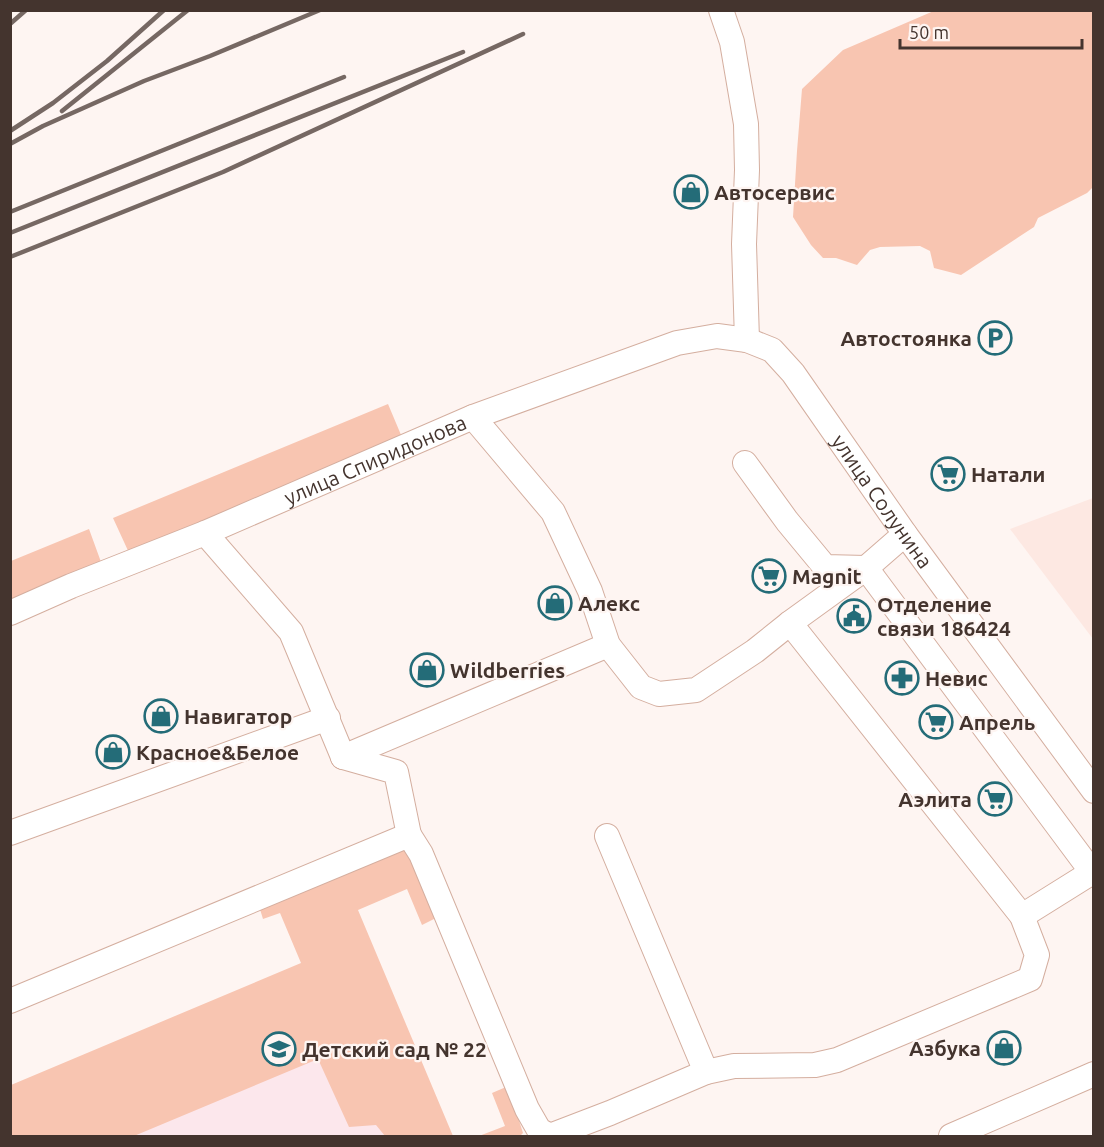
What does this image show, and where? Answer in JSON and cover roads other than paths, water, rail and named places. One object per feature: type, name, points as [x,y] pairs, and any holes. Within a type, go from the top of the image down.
[{"type":"street","points":[[721,10],[732,42],[746,124],[744,244],[747,340]]},
{"type":"street","name":"улица Спиридонова","points":[[10,613],[71,586],[205,533],[473,417],[677,343],[717,336],[747,340]]},
{"type":"street","name":"улица Солунина","points":[[747,340],[772,350],[793,373],[905,534],[1094,791]]},
{"type":"street","points":[[473,417],[553,512],[590,591],[608,645],[641,687],[659,694],[696,690],[755,651],[866,568],[905,534]]},
{"type":"street","points":[[745,463],[787,521],[825,567],[866,568]]},
{"type":"street","points":[[205,533],[291,632],[343,758]]},
{"type":"street","points":[[866,568],[1093,871],[1022,916]]},
{"type":"street","points":[[343,758],[396,772],[409,835],[421,854],[527,1109],[538,1130],[550,1136],[706,1072],[734,1066],[815,1065],[837,1060],[1030,979],[1037,955],[1022,916],[790,623]]},
{"type":"street","points":[[343,758],[608,645]]},
{"type":"street","points":[[10,833],[328,718]]},
{"type":"street","points":[[10,1001],[409,835]]},
{"type":"street","points":[[607,836],[706,1072]]},
{"type":"street","points":[[951,1137],[1094,1074]]},
{"type":"railway","points":[[10,24],[26,10]]},
{"type":"railway","points":[[10,131],[53,103],[107,61],[164,10]]},
{"type":"railway","points":[[62,111],[188,10]]},
{"type":"railway","points":[[10,144],[43,126],[144,81],[320,10]]},
{"type":"railway","points":[[10,257],[223,172],[523,34]]},
{"type":"railway","points":[[10,233],[463,52]]},
{"type":"railway","points":[[10,212],[344,77]]},
{"type":"place","name":"Автосервис","points":[[691,192]]},
{"type":"place","name":"Автостоянка","points":[[995,338]]},
{"type":"place","name":"Натали","points":[[948,474]]},
{"type":"place","name":"Magnit","points":[[769,576]]},
{"type":"place","name":"Алекс","points":[[555,603]]},
{"type":"place","name":"Отделение связи 186424","points":[[854,616]]},
{"type":"place","name":"Wildberries","points":[[427,670]]},
{"type":"place","name":"Невис","points":[[902,678]]},
{"type":"place","name":"Навигатор","points":[[161,716]]},
{"type":"place","name":"Апрель","points":[[936,722]]},
{"type":"place","name":"Красное&Белое","points":[[113,752]]},
{"type":"place","name":"Аэлита","points":[[995,799]]},
{"type":"place","name":"Азбука","points":[[1004,1048]]},
{"type":"place","name":"Детский сад № 22","points":[[279,1049]]}]
